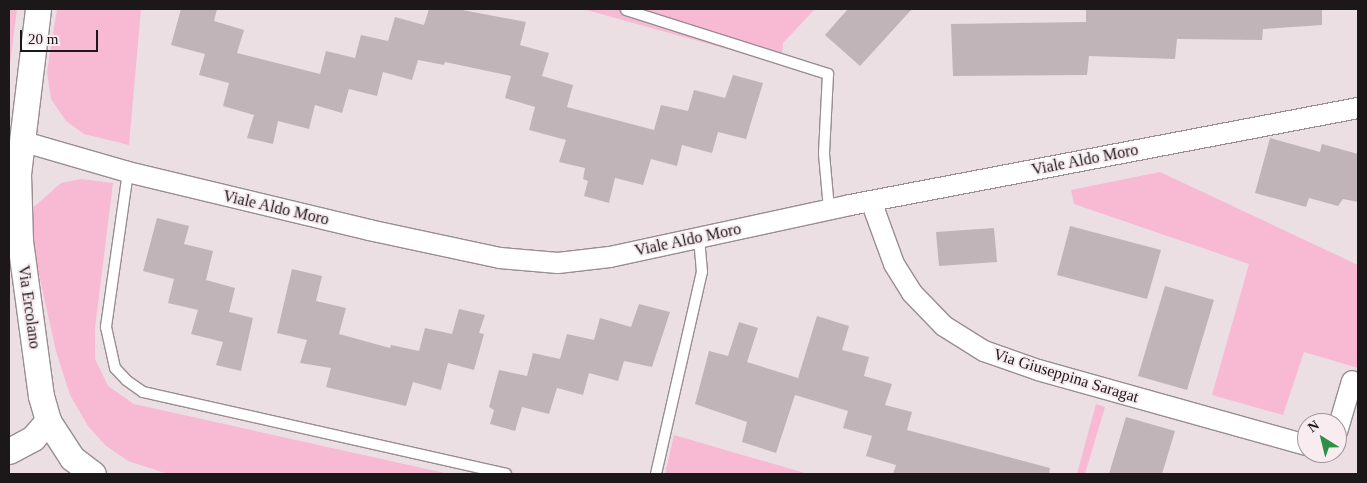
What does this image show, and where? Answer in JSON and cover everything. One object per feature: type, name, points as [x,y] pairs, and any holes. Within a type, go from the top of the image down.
[{"type":"street","name":"Via Ercolano","points":[[38,9],[21,141],[19,224],[41,396],[48,421],[72,458],[93,474]]},
{"type":"street","name":"Viale Aldo Moro","points":[[21,141],[128,172],[369,230],[529,262],[589,260],[829,209],[1358,108]]},
{"type":"street","name":"Via Giuseppina Saragat","points":[[871,201],[894,264],[912,293],[944,326],[984,351],[1038,370],[1297,443]]},
{"type":"street","points":[[1343,413],[1352,381]]},
{"type":"street","points":[[9,451],[33,438],[48,421]]},
{"type":"lane","points":[[626,10],[828,74],[824,154],[829,209]]},
{"type":"lane","points":[[128,172],[106,327],[114,368],[126,380],[143,392],[506,474]]},
{"type":"lane","points":[[656,474],[702,272],[699,238]]},
{"type":"shaded area","points":[[9,9],[17,9],[9,72]]},
{"type":"shaded area","points":[[57,9],[141,9],[129,145],[84,134],[66,121],[51,99],[47,72]]},
{"type":"shaded area","points":[[583,9],[815,9],[783,43],[781,64]]},
{"type":"shaded area","points":[[1160,172],[1358,265],[1358,368],[1304,352],[1283,415],[1212,395],[1249,264],[1074,204],[1071,190]]},
{"type":"shaded area","points":[[81,179],[113,183],[95,328],[95,359],[108,386],[134,404],[449,474],[168,474],[128,461],[105,445],[88,426],[70,395],[56,351],[24,207],[35,206],[61,183]]},
{"type":"shaded area","points":[[1096,404],[1105,407],[1085,474],[1077,474]]},
{"type":"shaded area","points":[[674,435],[808,474],[665,474]]},
{"type":"building","points":[[181,9],[217,9],[214,21],[244,30],[237,53],[320,74],[326,51],[355,58],[361,35],[388,41],[395,17],[424,25],[429,9],[457,9],[526,22],[520,45],[549,53],[542,76],[573,85],[567,107],[654,130],[661,105],[688,111],[694,90],[725,98],[733,75],[763,83],[746,139],[718,132],[712,153],[682,145],[677,166],[651,159],[643,185],[615,178],[609,203],[584,196],[588,181],[583,179],[585,168],[559,162],[566,140],[529,130],[535,107],[505,98],[511,76],[445,62],[444,65],[418,60],[412,80],[383,72],[377,96],[349,89],[342,113],[315,105],[309,129],[278,121],[273,144],[247,138],[254,115],[223,106],[229,83],[199,75],[205,54],[171,45]]},
{"type":"building","points":[[848,9],[912,9],[860,66],[825,35]]},
{"type":"building","points":[[1322,9],[1322,25],[1263,29],[1262,40],[1177,39],[1175,59],[1089,56],[1087,75],[953,76],[951,24],[1086,22],[1086,10]]},
{"type":"building","points":[[1270,138],[1320,152],[1322,144],[1358,154],[1358,202],[1343,199],[1338,206],[1309,198],[1306,207],[1255,193]]},
{"type":"building","points":[[157,218],[189,226],[184,244],[213,251],[206,280],[235,288],[229,312],[253,318],[241,371],[216,365],[223,342],[191,334],[198,310],[168,303],[174,279],[143,271]]},
{"type":"building","points":[[1070,226],[1161,250],[1147,299],[1057,275]]},
{"type":"building","points":[[994,228],[997,262],[939,266],[936,232]]},
{"type":"building","points":[[292,269],[322,276],[316,301],[346,308],[339,334],[390,348],[391,345],[419,351],[425,328],[452,334],[459,309],[485,315],[479,333],[484,334],[474,370],[448,363],[441,390],[413,382],[406,406],[326,387],[331,368],[300,363],[307,340],[277,333]]},
{"type":"building","points":[[1165,286],[1214,300],[1187,390],[1138,376]]},
{"type":"building","points":[[639,304],[670,312],[652,367],[624,361],[618,381],[589,373],[583,395],[557,388],[549,414],[522,407],[515,431],[490,424],[494,410],[489,407],[499,370],[527,376],[533,353],[560,359],[567,334],[594,340],[600,318],[631,327]]},
{"type":"building","points":[[817,316],[849,326],[842,350],[869,357],[864,376],[892,384],[885,405],[912,412],[907,430],[1050,468],[1049,474],[893,474],[896,465],[866,456],[872,436],[843,428],[848,411],[795,395],[776,453],[742,442],[747,422],[695,404],[709,351],[728,356],[739,322],[758,328],[747,362],[798,378]]},
{"type":"building","points":[[1126,417],[1175,431],[1162,474],[1109,474]]}]
